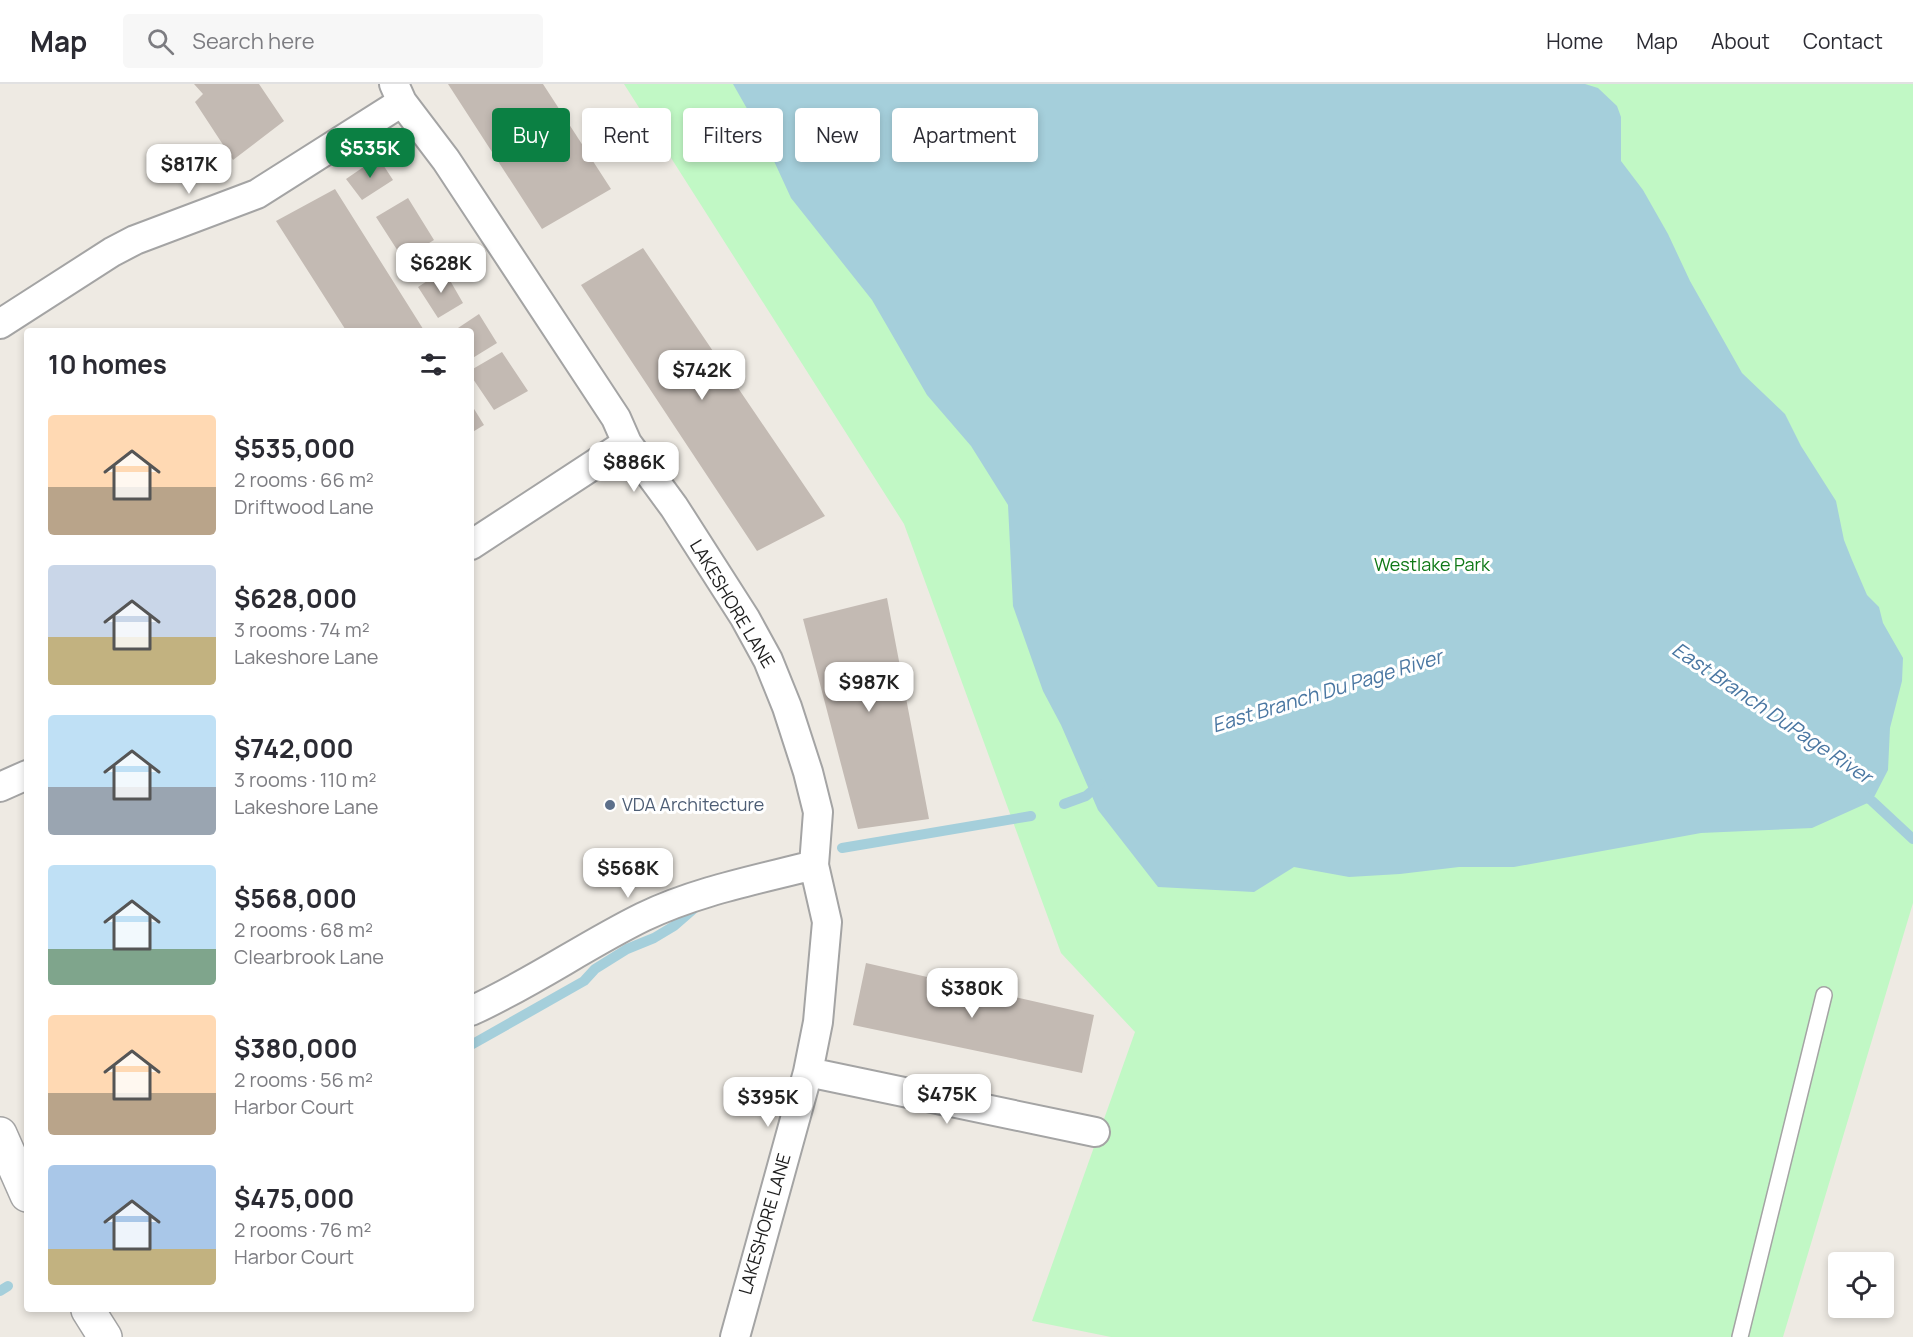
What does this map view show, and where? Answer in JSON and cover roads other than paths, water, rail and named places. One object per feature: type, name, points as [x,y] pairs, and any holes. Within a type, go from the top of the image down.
[{"type":"street","points":[[0,324],[127,244],[257,194],[398,93]]},
{"type":"street","name":"LAKESHORE LANE","points":[[398,93],[446,160],[616,418],[627,444],[674,507],[745,618],[768,660],[788,707],[808,772],[818,812],[814,865],[827,922],[818,1022],[808,1072],[735,1337]]},
{"type":"street","points":[[474,543],[627,444]]},
{"type":"street","points":[[0,787],[24,776]]},
{"type":"street","points":[[474,1010],[501,998],[643,918],[678,902],[711,891],[814,865]]},
{"type":"street","points":[[808,1072],[1095,1132]]},
{"type":"street","points":[[0,1134],[24,1188]]},
{"type":"street","points":[[89,1312],[105,1337]]},
{"type":"lane","points":[[1740,1337],[1824,995]]},
{"type":"water","points":[[733,84],[1585,84],[1598,88],[1617,106],[1621,117],[1621,161],[1643,190],[1668,234],[1690,281],[1742,373],[1785,414],[1801,446],[1836,501],[1844,540],[1852,560],[1867,595],[1879,607],[1883,623],[1903,658],[1902,681],[1890,728],[1888,770],[1872,801],[1812,828],[1701,833],[1514,867],[1459,867],[1349,877],[1294,867],[1254,892],[1158,887],[1098,810],[1061,725],[1043,691],[1013,606],[1008,505],[971,446],[927,395],[872,300],[791,198],[774,162],[783,162],[783,108],[747,108]]},
{"type":"waterway","name":"East Branch Du Page River","points":[[1064,804],[1086,796],[1100,784]]},
{"type":"waterway","name":"East Branch DuPage River","points":[[1862,794],[1913,839]]},
{"type":"waterway","name":"East Branch Du Page River","points":[[842,848],[1031,816]]},
{"type":"waterway","name":"East Branch Du Page River","points":[[474,1043],[584,981],[595,969],[627,949],[654,938],[674,926],[697,906]]},
{"type":"waterway","name":"East Branch Du Page River","points":[[0,1291],[8,1286]]},
{"type":"place","name":"VDA Architecture","points":[[610,805]]},
{"type":"park label","name":"Westlake Park","points":[[1432,565]]}]
